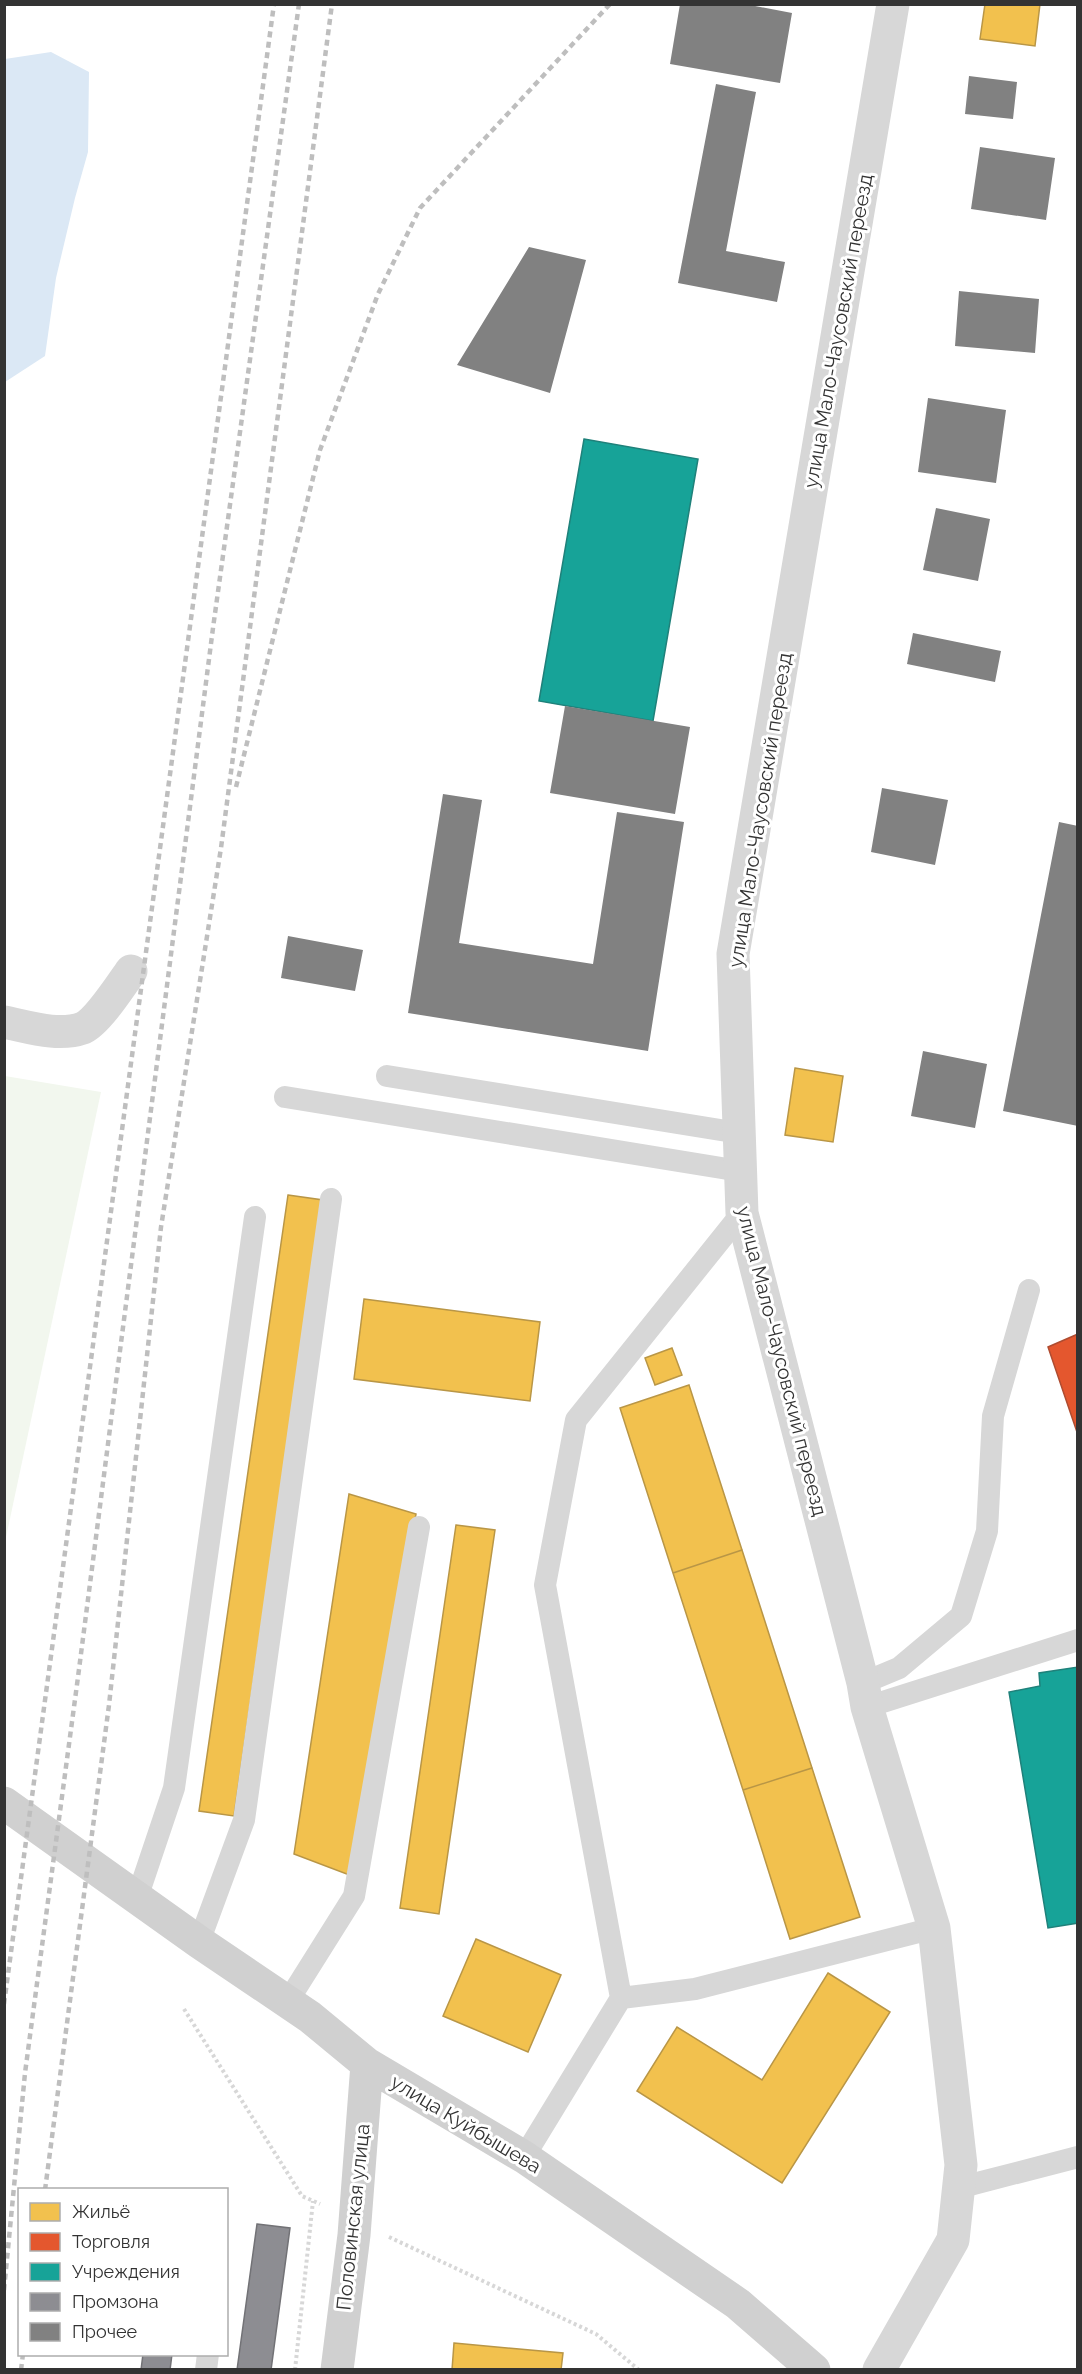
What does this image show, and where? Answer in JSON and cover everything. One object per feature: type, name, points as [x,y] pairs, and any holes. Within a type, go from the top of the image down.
[{"type":"main road","name":"улица Куйбышева","points":[[4,1803],[199,1942],[288,2001],[367,2064],[524,2157],[738,2304],[814,2370]]},
{"type":"main road","name":"Половинская улица","points":[[337,2370],[354,2235],[367,2064]]},
{"type":"street","name":"улица Мало-Чаусовский переезд","points":[[879,2370],[953,2240],[961,2165],[934,1929],[865,1695],[742,1213],[733,954],[893,4]]},
{"type":"street","points":[[4,1022],[43,1030],[64,1031],[84,1027],[110,1002],[131,971]]},
{"type":"lane","points":[[387,1076],[739,1133]]},
{"type":"lane","points":[[285,1097],[740,1171]]},
{"type":"lane","points":[[199,1942],[244,1820],[331,1199]]},
{"type":"lane","points":[[524,2157],[621,1998],[545,1585],[576,1420],[742,1213]]},
{"type":"lane","points":[[126,1891],[174,1788],[255,1217]]},
{"type":"lane","points":[[865,1695],[961,1616],[987,1531],[993,1416],[1029,1290]]},
{"type":"lane","points":[[288,2001],[354,1896],[419,1527]]},
{"type":"lane","points":[[865,1695],[1077,1640]]},
{"type":"lane","points":[[621,1998],[695,1989],[934,1929]]},
{"type":"lane","points":[[958,2188],[1077,2157]]},
{"type":"path","points":[[295,2370],[313,2201]]},
{"type":"shaded area","points":[[51,52],[89,72],[88,152],[56,278],[45,356],[5,382],[5,59]]},
{"type":"shaded area","points":[[4,1076],[101,1092],[5,1542]]},
{"type":"building: Жильё","points":[[985,4],[1040,4],[1035,46],[980,39]]},
{"type":"building: Жильё","points":[[795,1068],[843,1076],[833,1142],[785,1135]]},
{"type":"building: Жильё","points":[[288,1195],[323,1200],[234,1816],[199,1811]]},
{"type":"building: Жильё","points":[[364,1299],[540,1322],[530,1401],[354,1379]]},
{"type":"building: Жильё","points":[[672,1348],[682,1375],[655,1385],[645,1358]]},
{"type":"building: Жильё","points":[[689,1385],[742,1550],[673,1573],[620,1408]]},
{"type":"building: Жильё","points":[[349,1494],[416,1514],[352,1876],[294,1854]]},
{"type":"building: Жильё","points":[[456,1525],[495,1530],[439,1914],[400,1908]]},
{"type":"building: Жильё","points":[[742,1550],[812,1768],[743,1790],[673,1573]]},
{"type":"building: Жильё","points":[[812,1768],[860,1917],[790,1939],[743,1790]]},
{"type":"building: Жильё","points":[[476,1939],[561,1975],[528,2052],[443,2016]]},
{"type":"building: Жильё","points":[[828,1973],[890,2012],[782,2183],[637,2091],[677,2027],[762,2080]]},
{"type":"building: Жильё","points":[[454,2343],[563,2353],[561,2370],[452,2370]]},
{"type":"building: Торговля","points":[[1078,1334],[1078,1435],[1048,1347]]},
{"type":"building: Учреждения","points":[[584,439],[698,459],[653,721],[539,701]]},
{"type":"building: Учреждения","points":[[1078,1667],[1078,1923],[1048,1928],[1009,1692],[1040,1686],[1039,1673]]},
{"type":"building: Промзона","points":[[257,2224],[290,2228],[271,2370],[237,2370]]},
{"type":"building: Промзона","points":[[143,2356],[172,2356],[170,2370],[141,2370]]},
{"type":"building: Прочее","points":[[680,4],[745,4],[792,13],[780,83],[670,64]]},
{"type":"building: Прочее","points":[[969,76],[1017,82],[1013,119],[965,114]]},
{"type":"building: Прочее","points":[[716,84],[756,92],[726,251],[785,262],[777,302],[678,283]]},
{"type":"building: Прочее","points":[[980,147],[1055,158],[1046,220],[971,209]]},
{"type":"building: Прочее","points":[[529,247],[586,260],[550,393],[457,365]]},
{"type":"building: Прочее","points":[[959,291],[1039,299],[1035,353],[955,346]]},
{"type":"building: Прочее","points":[[928,398],[1006,410],[996,483],[918,472]]},
{"type":"building: Прочее","points":[[936,508],[990,519],[978,581],[923,570]]},
{"type":"building: Прочее","points":[[913,633],[1001,651],[995,682],[907,664]]},
{"type":"building: Прочее","points":[[565,706],[690,727],[675,814],[550,793]]},
{"type":"building: Прочее","points":[[882,788],[948,800],[935,865],[871,852]]},
{"type":"building: Прочее","points":[[443,794],[482,800],[459,943],[593,964],[617,812],[684,822],[648,1051],[408,1013]]},
{"type":"building: Прочее","points":[[1059,822],[1078,826],[1078,1126],[1003,1111]]},
{"type":"building: Прочее","points":[[288,936],[363,950],[355,991],[281,978]]},
{"type":"building: Прочее","points":[[923,1051],[987,1064],[975,1128],[911,1116]]},
{"type":"railway","points":[[4,2004],[274,4]]},
{"type":"railway","points":[[4,2290],[25,2073],[213,628],[299,4]]},
{"type":"railway","points":[[45,2188],[109,1705],[161,1227],[221,848],[332,4]]},
{"type":"railway","points":[[236,787],[320,450],[378,294],[420,208],[610,4]]},
{"type":"railway","points":[[21,2370],[23,2356]]}]
